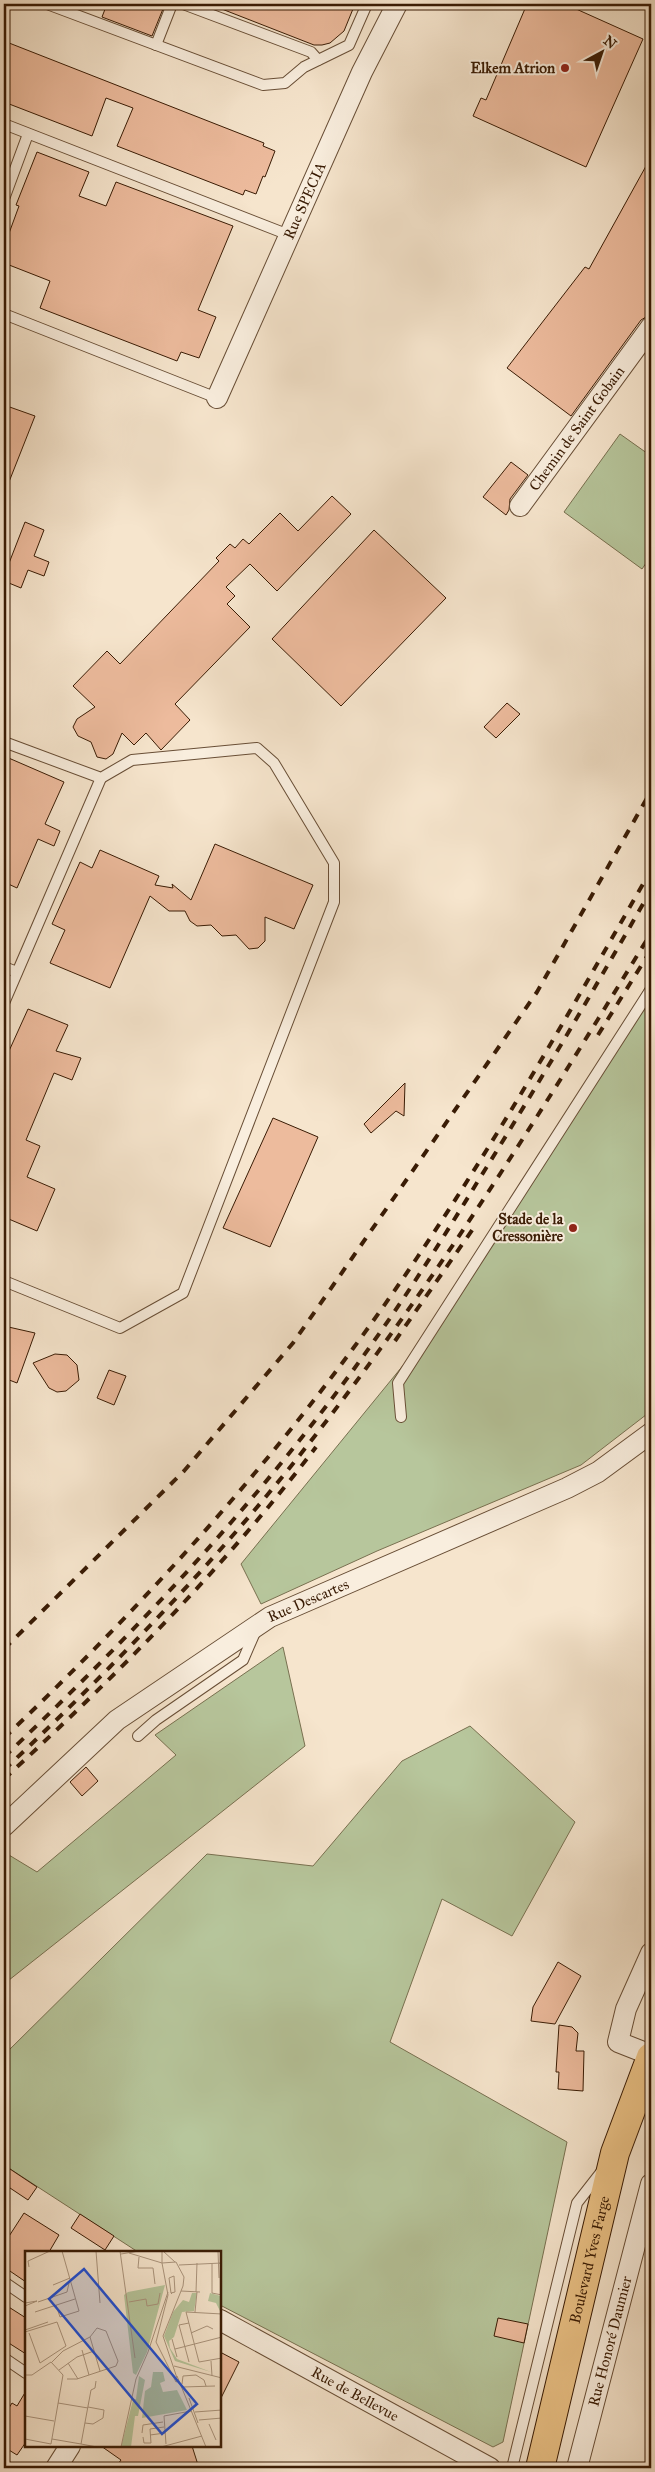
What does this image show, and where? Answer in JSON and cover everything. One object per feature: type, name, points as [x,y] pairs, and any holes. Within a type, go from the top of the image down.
[{"type":"main road","name":"Boulevard Yves Farge","points":[[540,2468],[616,2153],[651,2056]]},
{"type":"street","name":"Rue SPECIA","points":[[216,398],[362,72],[397,4]]},
{"type":"street","name":"Chemin de Saint Gobain","points":[[520,506],[651,327]]},
{"type":"street","name":"Rue Descartes","points":[[4,1826],[117,1720],[270,1617],[567,1488],[598,1472],[651,1433]]},
{"type":"street","points":[[651,1953],[626,2009],[618,2042],[651,2056]]},
{"type":"street","name":"Rue Honoré Daumier","points":[[577,2468],[651,2184]]},
{"type":"street","name":"Rue de Bellevue","points":[[221,2321],[490,2468]]},
{"type":"street","points":[[56,2468],[69,2447]]},
{"type":"lane","points":[[47,4],[263,85],[285,83],[304,67],[349,45],[367,4]]},
{"type":"lane","points":[[156,45],[172,4]]},
{"type":"lane","points":[[183,4],[311,52],[318,60]]},
{"type":"lane","points":[[4,124],[289,235]]},
{"type":"lane","points":[[4,200],[28,134]]},
{"type":"lane","points":[[4,314],[216,398]]},
{"type":"lane","points":[[4,742],[100,778]]},
{"type":"lane","points":[[4,1003],[100,778],[132,760],[257,748],[274,763],[334,863],[334,902],[183,1293],[120,1328],[4,1281]]},
{"type":"lane","points":[[4,967],[17,972]]},
{"type":"lane","points":[[401,1417],[398,1383],[651,989]]},
{"type":"lane","points":[[138,1736],[156,1720],[243,1660],[258,1625]]},
{"type":"lane","points":[[512,2468],[577,2203],[616,2153]]},
{"type":"lane","points":[[4,2282],[25,2296]]},
{"type":"lane","points":[[4,2358],[25,2372]]},
{"type":"lane","points":[[4,2465],[9,2468]]},
{"type":"green space","points":[[620,434],[651,456],[651,556],[642,569],[564,512]]},
{"type":"green space","name":"Stade de la Cressonière","points":[[651,978],[651,1411],[581,1465],[377,1551],[261,1604],[241,1564],[405,1363],[583,1093]]},
{"type":"green space","points":[[283,1647],[305,1746],[4,1984],[4,1852],[37,1872],[176,1755],[155,1735]]},
{"type":"green space","points":[[470,1726],[575,1822],[512,1936],[442,1899],[390,2042],[567,2142],[503,2442],[493,2447],[221,2306],[221,2251],[136,2251],[4,2165],[4,2055],[207,1854],[313,1866],[402,1761]]},
{"type":"building","points":[[107,4],[165,4],[152,36],[102,17]]},
{"type":"building","points":[[209,4],[355,4],[344,31],[330,43],[314,45]]},
{"type":"building","name":"Elkem Atrion","points":[[527,4],[565,4],[643,39],[586,167],[473,116],[481,98],[486,100]]},
{"type":"building","points":[[4,41],[264,143],[263,146],[275,151],[256,194],[245,190],[243,195],[117,146],[133,108],[106,98],[92,136],[4,102]]},
{"type":"building","points":[[37,152],[89,172],[79,196],[106,206],[116,182],[233,226],[198,310],[216,317],[199,358],[181,352],[177,361],[40,308],[50,281],[4,263],[4,235],[8,236],[19,206],[16,205]]},
{"type":"building","points":[[651,157],[651,314],[641,320],[571,416],[507,368],[585,267],[589,269]]},
{"type":"building","points":[[4,405],[35,416],[5,492],[4,492]]},
{"type":"building","points":[[511,462],[528,475],[510,499],[509,510],[506,515],[483,497]]},
{"type":"building","points":[[332,496],[351,514],[277,591],[250,564],[226,587],[235,596],[227,604],[250,627],[175,704],[190,720],[161,750],[146,733],[134,745],[122,733],[113,754],[106,759],[97,757],[91,742],[78,736],[73,727],[77,719],[95,707],[73,686],[107,651],[120,664],[219,561],[216,558],[230,544],[235,548],[243,539],[249,544],[280,513],[298,531]]},
{"type":"building","points":[[25,522],[44,530],[34,556],[49,562],[44,576],[28,570],[21,588],[4,581],[4,576]]},
{"type":"building","points":[[374,530],[446,598],[341,706],[272,639]]},
{"type":"building","points":[[507,703],[520,714],[496,738],[484,727]]},
{"type":"building","points":[[4,756],[64,782],[45,824],[60,831],[54,846],[38,839],[17,888],[4,882]]},
{"type":"building","points":[[215,844],[313,885],[294,929],[265,917],[265,941],[258,948],[249,949],[236,935],[222,936],[211,925],[197,926],[190,921],[185,911],[169,911],[150,896],[110,988],[50,963],[65,930],[52,924],[80,862],[92,868],[100,850],[159,876],[155,885],[173,888],[172,884],[191,900]]},
{"type":"building","points":[[28,1009],[68,1025],[56,1051],[81,1058],[72,1080],[54,1073],[26,1140],[40,1146],[27,1177],[55,1189],[37,1231],[4,1217],[4,1062]]},
{"type":"building","points":[[405,1083],[404,1116],[396,1111],[371,1133],[364,1124]]},
{"type":"building","points":[[273,1118],[318,1137],[270,1247],[223,1228]]},
{"type":"building","points":[[4,1326],[35,1333],[17,1383],[4,1378]]},
{"type":"building","points":[[55,1354],[67,1355],[77,1365],[79,1380],[66,1391],[57,1392],[49,1388],[33,1363]]},
{"type":"building","points":[[109,1370],[126,1376],[114,1405],[97,1398]]},
{"type":"building","points":[[86,1767],[98,1781],[82,1796],[70,1782]]},
{"type":"building","points":[[558,1962],[581,1976],[555,2024],[531,2021],[533,2007]]},
{"type":"building","points":[[559,2025],[572,2027],[578,2033],[576,2051],[584,2051],[583,2091],[558,2089],[559,2072],[556,2072]]},
{"type":"building","points":[[4,2165],[37,2187],[28,2200],[4,2184]]},
{"type":"building","points":[[24,2213],[59,2235],[50,2251],[25,2251],[25,2281],[4,2267],[4,2244]]},
{"type":"building","points":[[80,2214],[114,2236],[105,2250],[71,2228]]},
{"type":"building","points":[[4,2304],[25,2317],[25,2353],[4,2340]]},
{"type":"building","points":[[498,2318],[528,2324],[524,2343],[494,2336]]},
{"type":"building","points":[[221,2353],[239,2362],[221,2398]]},
{"type":"building","points":[[25,2393],[25,2443],[17,2455],[4,2447],[4,2416],[12,2403],[17,2406]]},
{"type":"building","points":[[102,2447],[192,2447],[199,2468],[115,2468],[121,2460]]},
{"type":"railway","points":[[4,1649],[184,1471],[293,1343],[537,992],[651,791]]},
{"type":"railway","points":[[4,1738],[146,1596],[191,1546],[278,1445],[360,1339],[400,1283],[476,1167],[548,1049],[651,870]]},
{"type":"railway","points":[[4,1757],[152,1610],[245,1506],[333,1397],[388,1321],[453,1221],[544,1073],[651,890]]},
{"type":"railway","points":[[4,1770],[83,1694],[197,1576],[269,1493],[351,1389],[484,1198],[569,1066],[651,933]]},
{"type":"railway","points":[[598,1035],[651,950]]},
{"type":"railway","points":[[395,1341],[475,1226]]},
{"type":"railway","points":[[4,1779],[87,1701],[167,1620],[244,1536],[316,1447]]},
{"type":"place","name":"Elkem Atrion","points":[[565,68]]},
{"type":"place","name":"Stade de la Cressonière","points":[[573,1228]]}]
